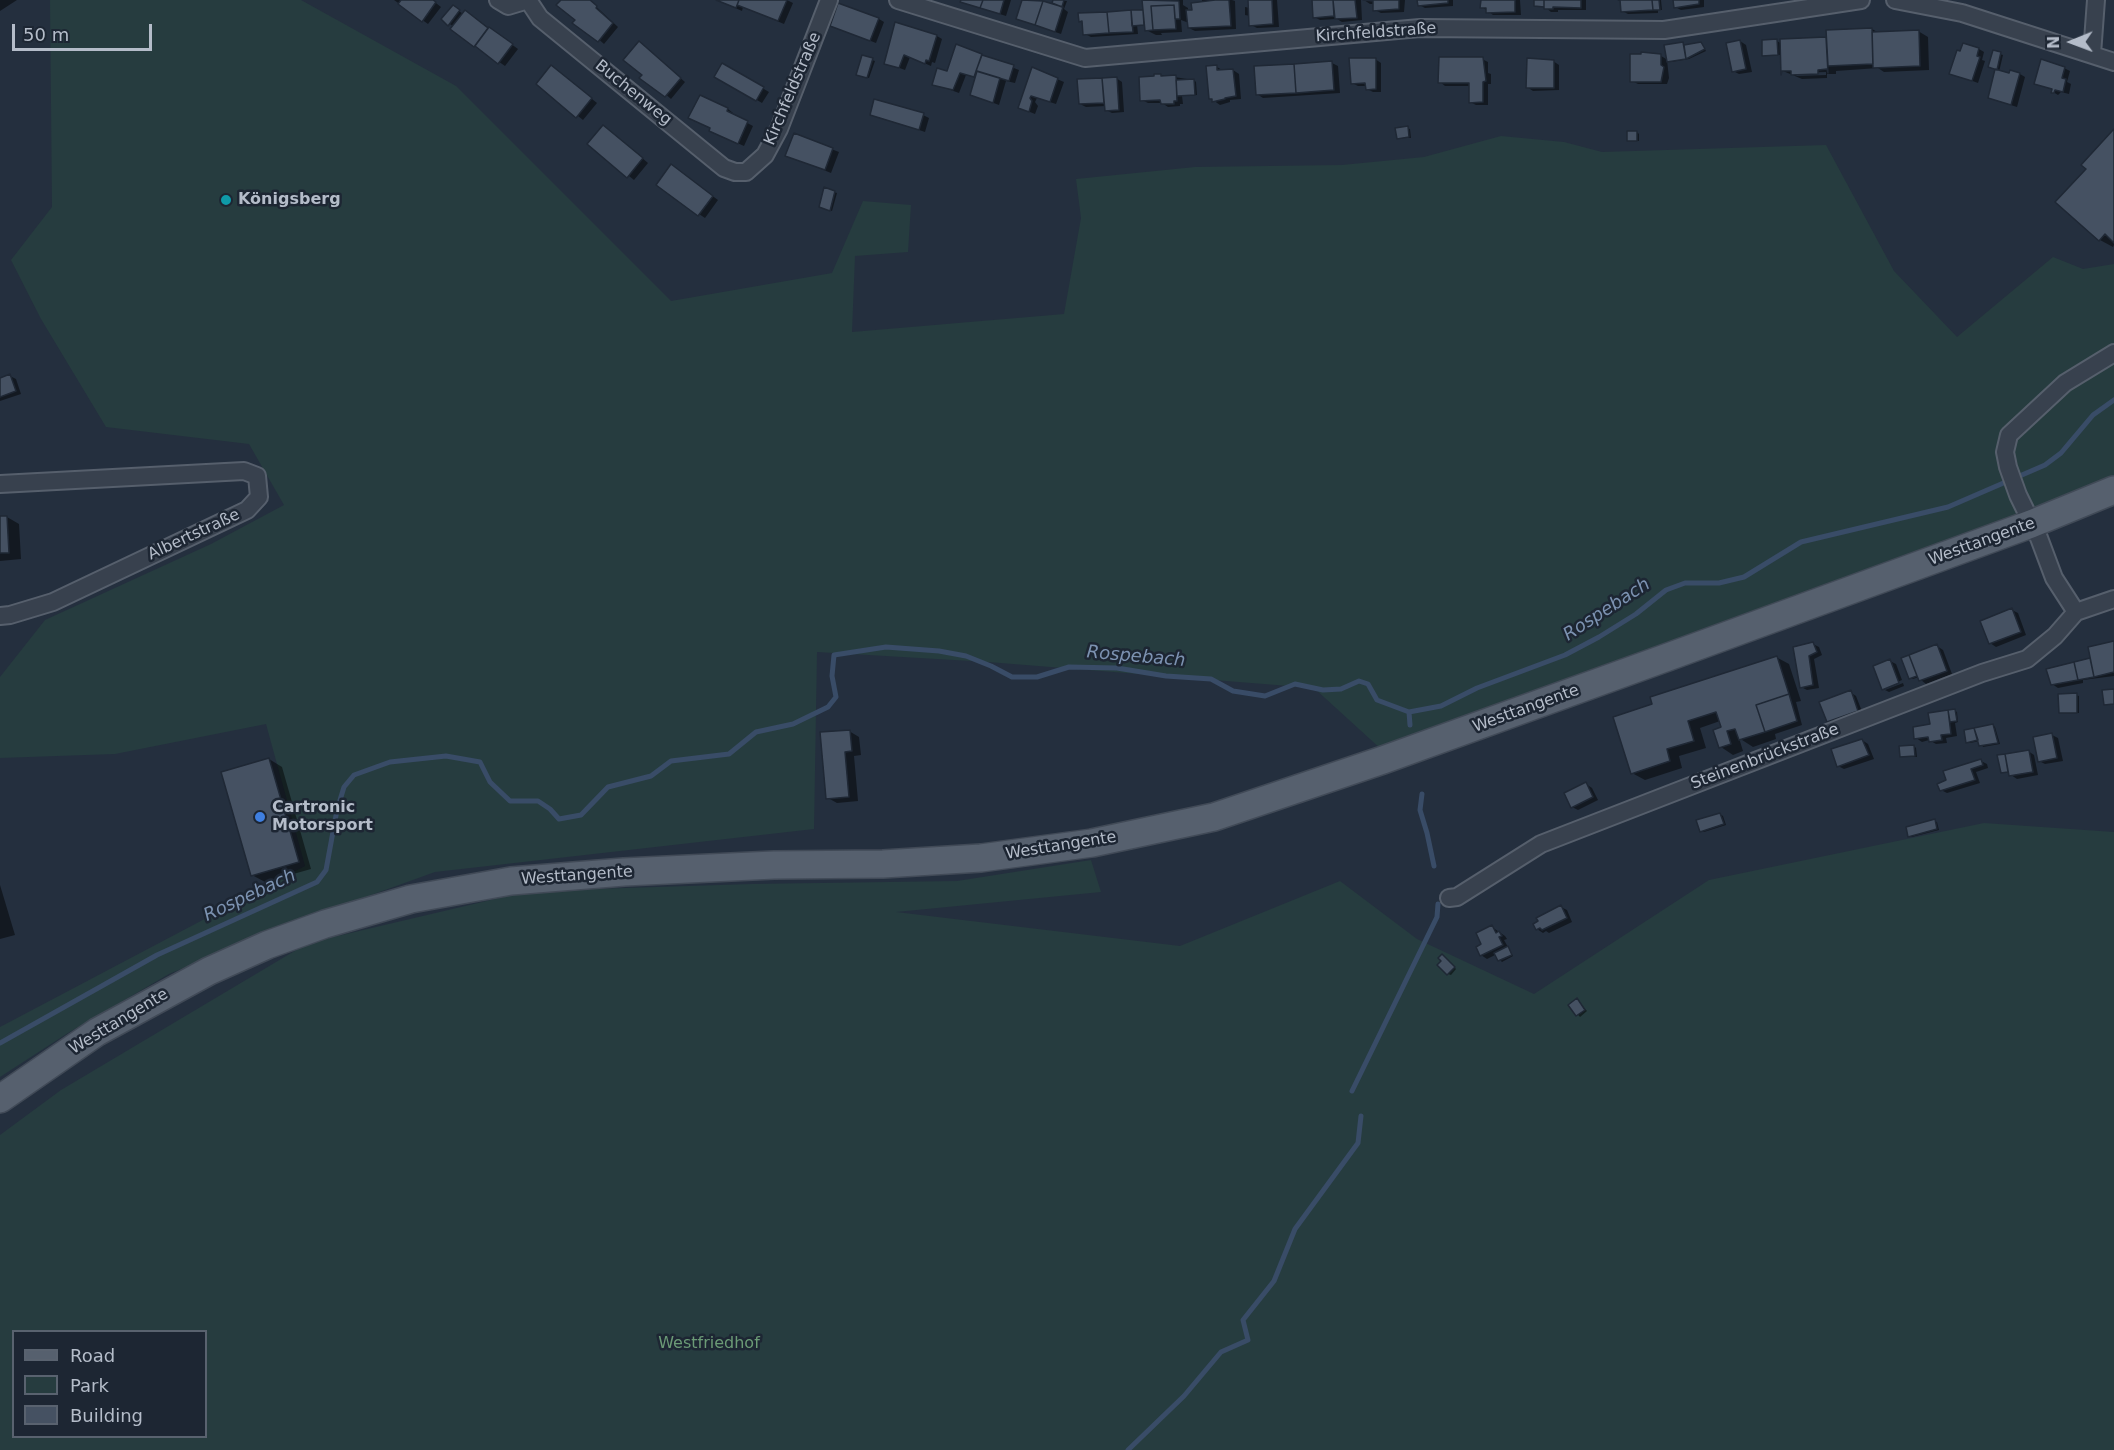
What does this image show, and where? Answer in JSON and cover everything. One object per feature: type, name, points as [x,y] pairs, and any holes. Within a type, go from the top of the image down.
[{"type":"main road","name":"Westtangente","points":[[0,1098],[97,1032],[209,971],[267,945],[325,924],[411,899],[511,881],[624,872],[774,865],[883,864],[981,858],[1092,843],[1214,817],[1383,760],[2031,524],[2114,490]]},
{"type":"street","name":"Buchenweg","points":[[498,0],[508,6],[528,0],[540,18],[724,168],[735,172],[746,172]]},
{"type":"street","name":"Kirchfeldstraße","points":[[746,172],[765,155],[779,129],[830,0]]},
{"type":"street","name":"Kirchfeldstraße","points":[[898,0],[1085,58],[1420,28],[1664,30],[1861,0]]},
{"type":"street","points":[[1895,0],[1962,13],[2114,62]]},
{"type":"street","points":[[2092,54],[2096,0]]},
{"type":"street","points":[[2076,612],[2054,578],[2018,495],[2005,452],[2009,435],[2065,383],[2114,353]]},
{"type":"street","name":"Albertstraße","points":[[0,484],[244,471],[257,476],[259,497],[248,510],[53,602],[0,616]]},
{"type":"street","name":"Steinenbrückstraße","points":[[1449,898],[1457,897],[1541,844],[1982,673],[2027,659],[2055,636],[2076,612],[2114,599]]},
{"type":"green space","points":[[50,0],[301,0],[456,86],[671,301],[832,273],[863,201],[911,205],[908,252],[855,256],[852,332],[1064,314],[1081,218],[1076,179],[1195,167],[1342,165],[1424,157],[1501,136],[1564,142],[1602,152],[1826,145],[1894,271],[1957,337],[2053,257],[2083,269],[2114,264],[2114,478],[2029,516],[1382,750],[1314,688],[988,662],[817,652],[814,829],[435,872],[277,929],[169,974],[68,1033],[0,1077],[0,1027],[305,866],[266,724],[115,754],[0,758],[0,677],[45,620],[211,544],[284,505],[249,444],[106,427],[41,319],[11,260],[52,207]]},
{"type":"green space","name":"Westfriedhof","points":[[1984,823],[2114,832],[2114,1450],[0,1450],[0,1135],[61,1090],[308,943],[529,891],[957,881],[1091,860],[1101,892],[896,912],[1180,946],[1340,881],[1417,939],[1534,994],[1709,880]]},
{"type":"building","points":[[401,0],[433,0],[436,2],[422,22],[398,4]]},
{"type":"building","points":[[561,0],[590,0],[613,23],[598,42],[572,23],[575,20],[556,5]]},
{"type":"building","points":[[716,0],[739,0],[736,8]]},
{"type":"building","points":[[739,0],[787,0],[778,21],[737,5]]},
{"type":"building","points":[[961,0],[983,0],[980,8],[960,2]]},
{"type":"building","points":[[983,0],[1004,0],[1000,14],[980,8]]},
{"type":"building","points":[[1022,0],[1043,1],[1035,25],[1016,19]]},
{"type":"building","points":[[1053,0],[1064,0],[1062,7],[1052,3]]},
{"type":"building","points":[[1142,0],[1179,1],[1180,19],[1175,19],[1174,5],[1151,6],[1153,30],[1145,31]]},
{"type":"building","points":[[1229,0],[1231,26],[1188,28],[1186,10],[1192,10],[1191,3]]},
{"type":"building","points":[[1248,0],[1272,0],[1273,24],[1249,26]]},
{"type":"building","points":[[1312,0],[1333,0],[1334,16],[1313,18]]},
{"type":"building","points":[[1333,0],[1355,0],[1357,18],[1335,19]]},
{"type":"building","points":[[1363,0],[1399,0],[1399,9],[1373,11],[1373,1]]},
{"type":"building","points":[[1417,0],[1448,0],[1448,3],[1418,6]]},
{"type":"building","points":[[1481,0],[1515,0],[1515,12],[1486,13],[1486,8],[1480,8]]},
{"type":"building","points":[[1534,0],[1544,0],[1544,7],[1534,6]]},
{"type":"building","points":[[1544,0],[1581,0],[1581,8],[1544,9]]},
{"type":"building","points":[[1620,0],[1652,0],[1653,10],[1621,12]]},
{"type":"building","points":[[1652,0],[1659,0],[1660,10],[1653,10]]},
{"type":"building","points":[[1673,0],[1699,0],[1699,4],[1674,8]]},
{"type":"building","points":[[1043,1],[1063,7],[1055,32],[1035,25]]},
{"type":"building","points":[[838,3],[879,18],[870,41],[830,26]]},
{"type":"building","points":[[453,5],[460,10],[448,26],[441,19]]},
{"type":"building","points":[[1174,5],[1176,29],[1153,30],[1151,6]]},
{"type":"building","points":[[465,10],[488,28],[474,47],[450,29]]},
{"type":"building","points":[[1131,10],[1143,10],[1144,25],[1132,26]]},
{"type":"building","points":[[1131,10],[1133,32],[1109,33],[1107,12]]},
{"type":"building","points":[[1107,12],[1109,33],[1083,35],[1082,21],[1079,22],[1078,13]]},
{"type":"building","points":[[895,22],[937,35],[929,61],[926,60],[925,64],[904,55],[899,68],[884,64]]},
{"type":"building","points":[[489,27],[513,44],[498,64],[475,46]]},
{"type":"building","points":[[1872,28],[1873,64],[1828,66],[1826,30]]},
{"type":"building","points":[[1919,30],[1920,66],[1873,68],[1872,32]]},
{"type":"building","points":[[1826,37],[1828,73],[1827,69],[1818,70],[1818,74],[1791,75],[1791,71],[1782,71],[1781,75],[1780,39]]},
{"type":"building","points":[[1777,39],[1778,55],[1762,56],[1762,40]]},
{"type":"building","points":[[1740,40],[1746,69],[1732,72],[1726,43]]},
{"type":"building","points":[[639,41],[681,78],[665,97],[639,78],[642,75],[623,60]]},
{"type":"building","points":[[1683,42],[1686,59],[1667,62],[1664,45]]},
{"type":"building","points":[[1701,42],[1705,49],[1686,59],[1684,45]]},
{"type":"building","points":[[1963,43],[1979,48],[1977,56],[1980,57],[1972,81],[1949,74],[1957,50],[1960,51]]},
{"type":"building","points":[[956,44],[982,54],[974,77],[960,73],[953,90],[932,85],[937,68],[947,71]]},
{"type":"building","points":[[1993,50],[2001,52],[1997,70],[1988,67]]},
{"type":"building","points":[[1641,52],[1661,54],[1661,65],[1664,67],[1661,82],[1630,82],[1630,54],[1641,54]]},
{"type":"building","points":[[862,55],[873,58],[867,78],[856,75]]},
{"type":"building","points":[[982,55],[1014,65],[1009,81],[976,71]]},
{"type":"building","points":[[1439,57],[1483,57],[1486,81],[1483,82],[1483,102],[1469,103],[1469,83],[1438,83]]},
{"type":"building","points":[[1349,58],[1376,58],[1376,89],[1366,90],[1365,83],[1351,84]]},
{"type":"building","points":[[1527,58],[1554,60],[1554,88],[1526,88]]},
{"type":"building","points":[[2041,59],[2065,67],[2062,78],[2066,79],[2063,92],[2055,90],[2051,93],[2052,89],[2034,84]]},
{"type":"building","points":[[1332,61],[1334,90],[1296,93],[1294,64]]},
{"type":"building","points":[[722,63],[764,87],[756,101],[714,77]]},
{"type":"building","points":[[1294,64],[1296,93],[1256,95],[1254,66]]},
{"type":"building","points":[[551,65],[592,98],[576,118],[536,84]]},
{"type":"building","points":[[1217,65],[1217,70],[1233,69],[1236,96],[1212,102],[1212,99],[1209,99],[1206,66]]},
{"type":"building","points":[[1032,67],[1058,78],[1050,102],[1031,96],[1029,112],[1018,108]]},
{"type":"building","points":[[1995,69],[2020,73],[2011,105],[1988,98]]},
{"type":"building","points":[[977,71],[1000,78],[993,103],[970,95]]},
{"type":"building","points":[[1154,74],[1176,75],[1177,101],[1174,101],[1174,104],[1161,104],[1160,100],[1140,101],[1139,77],[1154,76]]},
{"type":"building","points":[[1117,77],[1119,110],[1105,111],[1102,78]]},
{"type":"building","points":[[1102,78],[1104,103],[1079,104],[1077,79]]},
{"type":"building","points":[[1194,79],[1195,95],[1177,96],[1176,80]]},
{"type":"building","points":[[700,95],[728,108],[727,111],[748,121],[738,144],[709,131],[710,128],[688,118]]},
{"type":"building","points":[[874,99],[924,113],[919,130],[870,115]]},
{"type":"building","points":[[603,125],[643,158],[627,178],[587,144]]},
{"type":"building","points":[[1408,126],[1409,137],[1397,139],[1395,128]]},
{"type":"building","points":[[2114,129],[2114,243],[2105,234],[2099,241],[2055,202],[2086,169],[2081,165]]},
{"type":"building","points":[[1627,131],[1637,131],[1637,141],[1627,141]]},
{"type":"building","points":[[794,133],[833,148],[825,170],[785,156]]},
{"type":"building","points":[[671,164],[713,196],[698,216],[656,185]]},
{"type":"building","points":[[824,187],[835,191],[830,211],[819,207]]},
{"type":"building","points":[[10,374],[16,391],[0,397],[0,378]]},
{"type":"building","points":[[0,516],[7,516],[9,553],[0,553]]},
{"type":"building","points":[[2012,608],[2021,632],[1989,644],[1980,621]]},
{"type":"building","points":[[2114,641],[2114,672],[2094,677],[2088,647]]},
{"type":"building","points":[[1813,642],[1817,652],[1809,656],[1813,685],[1800,688],[1793,647]]},
{"type":"building","points":[[1937,644],[1947,671],[1919,681],[1909,655]]},
{"type":"building","points":[[1909,655],[1917,676],[1909,679],[1901,658]]},
{"type":"building","points":[[1777,656],[1789,694],[1756,705],[1765,732],[1739,740],[1735,729],[1727,731],[1731,744],[1719,748],[1713,730],[1721,727],[1716,712],[1688,721],[1694,741],[1667,749],[1670,761],[1631,774],[1613,717],[1652,704],[1650,697]]},
{"type":"building","points":[[2090,658],[2094,677],[2078,680],[2074,662]]},
{"type":"building","points":[[1890,659],[1899,683],[1882,690],[1873,666]]},
{"type":"building","points":[[2074,662],[2078,680],[2051,685],[2046,669]]},
{"type":"building","points":[[2114,689],[2114,704],[2104,705],[2102,690]]},
{"type":"building","points":[[1851,690],[1858,711],[1827,722],[1819,702]]},
{"type":"building","points":[[2077,693],[2077,713],[2059,713],[2058,694]]},
{"type":"building","points":[[1789,694],[1797,721],[1765,732],[1756,705]]},
{"type":"building","points":[[1955,709],[1957,721],[1950,722],[1948,710]]},
{"type":"building","points":[[1948,710],[1951,734],[1941,735],[1942,740],[1929,742],[1928,737],[1914,739],[1913,727],[1930,724],[1928,713]]},
{"type":"building","points":[[1993,724],[1998,743],[1979,746],[1974,728]]},
{"type":"building","points":[[1974,728],[1978,740],[1966,743],[1964,730]]},
{"type":"building","points":[[850,730],[852,751],[845,752],[849,797],[826,799],[820,732]]},
{"type":"building","points":[[2052,733],[2057,758],[2038,762],[2033,737]]},
{"type":"building","points":[[1862,739],[1869,755],[1837,767],[1831,749]]},
{"type":"building","points":[[1914,745],[1915,756],[1900,757],[1899,746]]},
{"type":"building","points":[[2029,750],[2033,772],[2009,776],[2005,754]]},
{"type":"building","points":[[2005,754],[2008,772],[2001,773],[1997,755]]},
{"type":"building","name":"Cartronic Motorsport","points":[[269,758],[299,862],[251,876],[221,772]]},
{"type":"building","points":[[1981,759],[1983,765],[1971,769],[1975,780],[1940,791],[1937,784],[1946,780],[1943,771]]},
{"type":"building","points":[[1586,782],[1593,797],[1571,808],[1564,793]]},
{"type":"building","points":[[1720,813],[1724,824],[1700,832],[1696,820]]},
{"type":"building","points":[[1935,819],[1937,829],[1908,837],[1906,827]]},
{"type":"building","points":[[1561,905],[1567,918],[1542,930],[1540,928],[1536,930],[1533,924],[1538,921],[1536,918]]},
{"type":"building","points":[[1492,925],[1496,933],[1499,931],[1502,936],[1499,937],[1503,945],[1480,956],[1476,947],[1481,944],[1476,933]]},
{"type":"building","points":[[1508,946],[1512,955],[1498,961],[1494,953]]},
{"type":"building","points":[[1442,954],[1455,967],[1447,975],[1437,965],[1441,961],[1438,958]]},
{"type":"building","points":[[1577,998],[1585,1010],[1576,1016],[1568,1005]]},
{"type":"waterway","name":"Rospebach","points":[[0,1043],[157,955],[317,882],[326,870],[337,810],[344,787],[354,775],[390,762],[446,756],[480,762],[490,782],[510,801],[538,801],[559,819],[581,815],[608,787],[651,776],[671,761],[729,754],[756,732],[793,724],[828,707],[836,697],[832,676],[834,655],[886,647],[939,651],[966,656],[1012,677],[1037,677],[1069,667],[1117,668],[1166,676],[1211,679],[1233,691],[1265,696],[1295,684],[1323,690],[1341,689],[1359,681],[1368,684],[1377,700],[1409,712],[1441,706],[1477,688],[1565,655],[1636,614],[1666,590],[1685,583],[1719,583],[1744,577],[1801,542],[1948,507],[2045,465],[2061,453],[2093,415],[2114,400]]},
{"type":"waterway","points":[[1409,712],[1410,725]]},
{"type":"waterway","points":[[1422,794],[1420,810],[1434,866]]},
{"type":"waterway","points":[[1352,1091],[1437,917],[1438,904]]},
{"type":"waterway","points":[[1128,1450],[1184,1396],[1221,1352],[1248,1340],[1243,1320],[1274,1281],[1295,1229],[1358,1143],[1361,1116]]},
{"type":"place","name":"Königsberg","points":[[226,200]]},
{"type":"place","name":"Cartronic Motorsport","points":[[260,817]]}]
